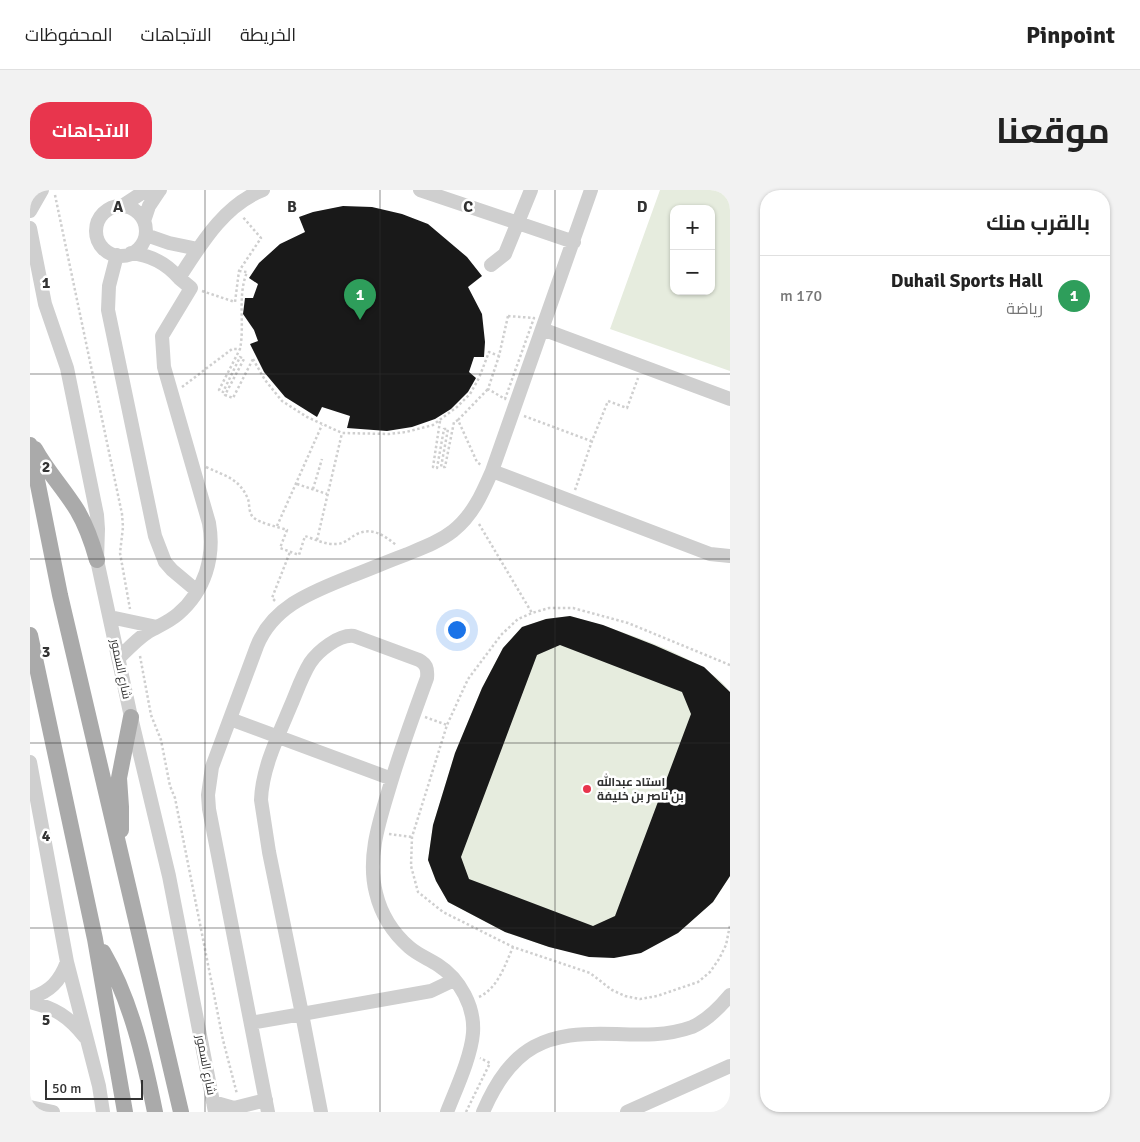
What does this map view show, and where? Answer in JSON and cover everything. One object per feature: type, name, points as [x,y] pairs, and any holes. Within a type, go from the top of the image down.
[{"type":"main road","points":[[30,438],[42,461],[67,495],[84,523],[97,560]]},
{"type":"main road","points":[[30,445],[62,604],[181,1112]]},
{"type":"main road","points":[[30,635],[96,939],[125,1112]]},
{"type":"main road","points":[[119,847],[122,820],[119,770],[131,717]]},
{"type":"main road","points":[[96,939],[109,962],[124,996],[138,1037],[155,1112]]},
{"type":"street","points":[[30,211],[42,190]]},
{"type":"street","points":[[119,658],[137,641],[177,615],[187,605],[197,591],[212,552],[212,537],[164,367],[162,336],[190,288],[172,270],[156,259],[132,253],[117,255],[104,248],[97,236],[96,228],[98,221],[108,210],[122,206],[135,196],[160,190]]},
{"type":"street","points":[[132,253],[139,248],[149,206],[160,190]]},
{"type":"street","points":[[179,278],[198,248],[221,219],[235,207],[263,190]]},
{"type":"street","points":[[420,190],[574,242]]},
{"type":"street","points":[[491,265],[505,254],[532,190]]},
{"type":"street","points":[[214,1107],[267,1106],[209,809],[208,795],[212,766],[261,636],[283,611],[302,596],[433,544],[454,530],[471,512],[481,497],[492,471],[591,190]]},
{"type":"street","points":[[122,206],[136,211],[145,228],[170,243],[198,248]]},
{"type":"street","name":"شارع السمور","points":[[30,228],[45,304],[63,353],[70,384],[97,516],[97,560],[131,717],[169,876],[214,1107]]},
{"type":"street","points":[[117,255],[109,286],[108,310],[155,536],[165,562],[197,591]]},
{"type":"street","points":[[542,329],[730,399]]},
{"type":"street","points":[[492,471],[710,554],[730,556]]},
{"type":"street","points":[[110,618],[157,627]]},
{"type":"street","points":[[321,1112],[272,867],[261,800],[265,779],[279,736],[311,662],[326,648],[346,635],[354,636],[418,660],[425,664],[427,668],[427,678],[392,779],[377,832],[373,876],[376,894],[382,911],[391,927],[409,947],[438,965],[454,980],[469,1002],[474,1024],[472,1042],[447,1112]]},
{"type":"street","points":[[230,719],[392,779]]},
{"type":"street","points":[[30,762],[67,962],[99,1086],[103,1112]]},
{"type":"street","points":[[30,998],[38,996],[53,986],[62,975],[67,962]]},
{"type":"street","points":[[251,1023],[431,991],[454,980]]},
{"type":"street","points":[[483,1112],[490,1095],[510,1067],[521,1055],[536,1045],[556,1037],[574,1034],[649,1035],[672,1033],[694,1026],[714,1012],[730,995]]},
{"type":"street","points":[[30,1002],[64,1014],[88,1041]]},
{"type":"street","points":[[627,1112],[730,1066]]},
{"type":"street","points":[[30,1107],[53,1112]]},
{"type":"path","points":[[190,288],[235,302],[239,271],[261,238],[235,207]]},
{"type":"path","points":[[239,271],[247,272],[243,283],[242,338],[240,349],[219,390],[223,392],[240,358],[244,359],[225,395],[233,398],[253,359],[265,380],[282,401],[322,425],[342,432],[389,434],[406,432],[440,421],[470,394],[479,378],[489,352],[499,356]]},
{"type":"path","points":[[440,421],[433,467],[436,468],[444,429],[448,429],[441,467],[445,467],[454,422],[488,388],[499,356],[508,316],[534,318],[505,399],[488,388]]},
{"type":"path","points":[[171,390],[183,387],[232,349],[240,349]]},
{"type":"path","points":[[572,501],[592,441],[608,401],[627,408],[642,366]]},
{"type":"path","points":[[513,411],[592,441]]},
{"type":"path","points":[[458,420],[477,462],[492,471]]},
{"type":"path","points":[[277,526],[322,425]]},
{"type":"path","points":[[317,540],[342,432]]},
{"type":"path","points":[[190,459],[233,478],[249,501],[250,514],[255,519],[287,530],[280,548],[299,555],[305,536],[330,544],[338,544],[346,542],[356,534],[371,531],[378,532],[389,539],[406,554]]},
{"type":"path","points":[[313,489],[322,459]]},
{"type":"path","points":[[297,484],[327,494]]},
{"type":"path","points":[[471,512],[532,612]]},
{"type":"path","points":[[283,611],[272,598],[290,552]]},
{"type":"path","points":[[730,665],[628,623],[573,608],[549,608],[532,612],[518,619],[501,635],[468,679],[447,725],[412,837],[411,866],[418,892],[443,912],[513,947],[590,973],[612,990],[625,996],[640,999],[676,991],[698,982],[710,972],[719,959],[726,945],[730,925]]},
{"type":"path","points":[[414,713],[447,725]]},
{"type":"path","points":[[377,832],[412,837]]},
{"type":"path","points":[[469,1002],[485,994],[493,986],[513,947]]},
{"type":"path","points":[[466,1112],[490,1063],[469,1052]]},
{"type":"shaded area","points":[[660,190],[730,190],[730,371],[610,329]]},
{"type":"shaded area","name":"استاد عبدالله بن ناصر بن خليفة","points":[[570,616],[632,636],[680,655],[718,679],[730,692],[730,876],[713,902],[678,933],[549,947],[505,932],[448,902],[436,881],[428,860],[433,825],[455,753],[482,688],[503,648],[522,627],[546,619]]},
{"type":"building","points":[[343,206],[372,207],[402,214],[428,224],[467,257],[482,276],[468,287],[482,314],[485,342],[484,357],[474,357],[469,372],[476,378],[468,392],[451,409],[435,419],[412,427],[387,431],[347,428],[350,416],[322,407],[317,417],[285,397],[264,372],[250,344],[258,341],[254,330],[243,314],[245,298],[253,298],[258,284],[249,278],[259,263],[280,244],[305,232],[299,217]]},
{"type":"building","points":[[570,616],[603,625],[654,645],[704,667],[730,692],[730,876],[713,902],[678,933],[641,953],[614,958],[589,957],[549,947],[505,932],[448,902],[436,881],[428,860],[433,825],[455,753],[482,688],[503,648],[522,627],[546,619]],"holes":[[[560,645],[682,692],[691,714],[615,916],[593,926],[469,879],[461,857],[537,655]]]},
{"type":"place","name":"Duhail Sports Hall","points":[[360,320]]},
{"type":"place","name":"استاد عبدالله بن ناصر بن خليفة","points":[[587,789]]}]
